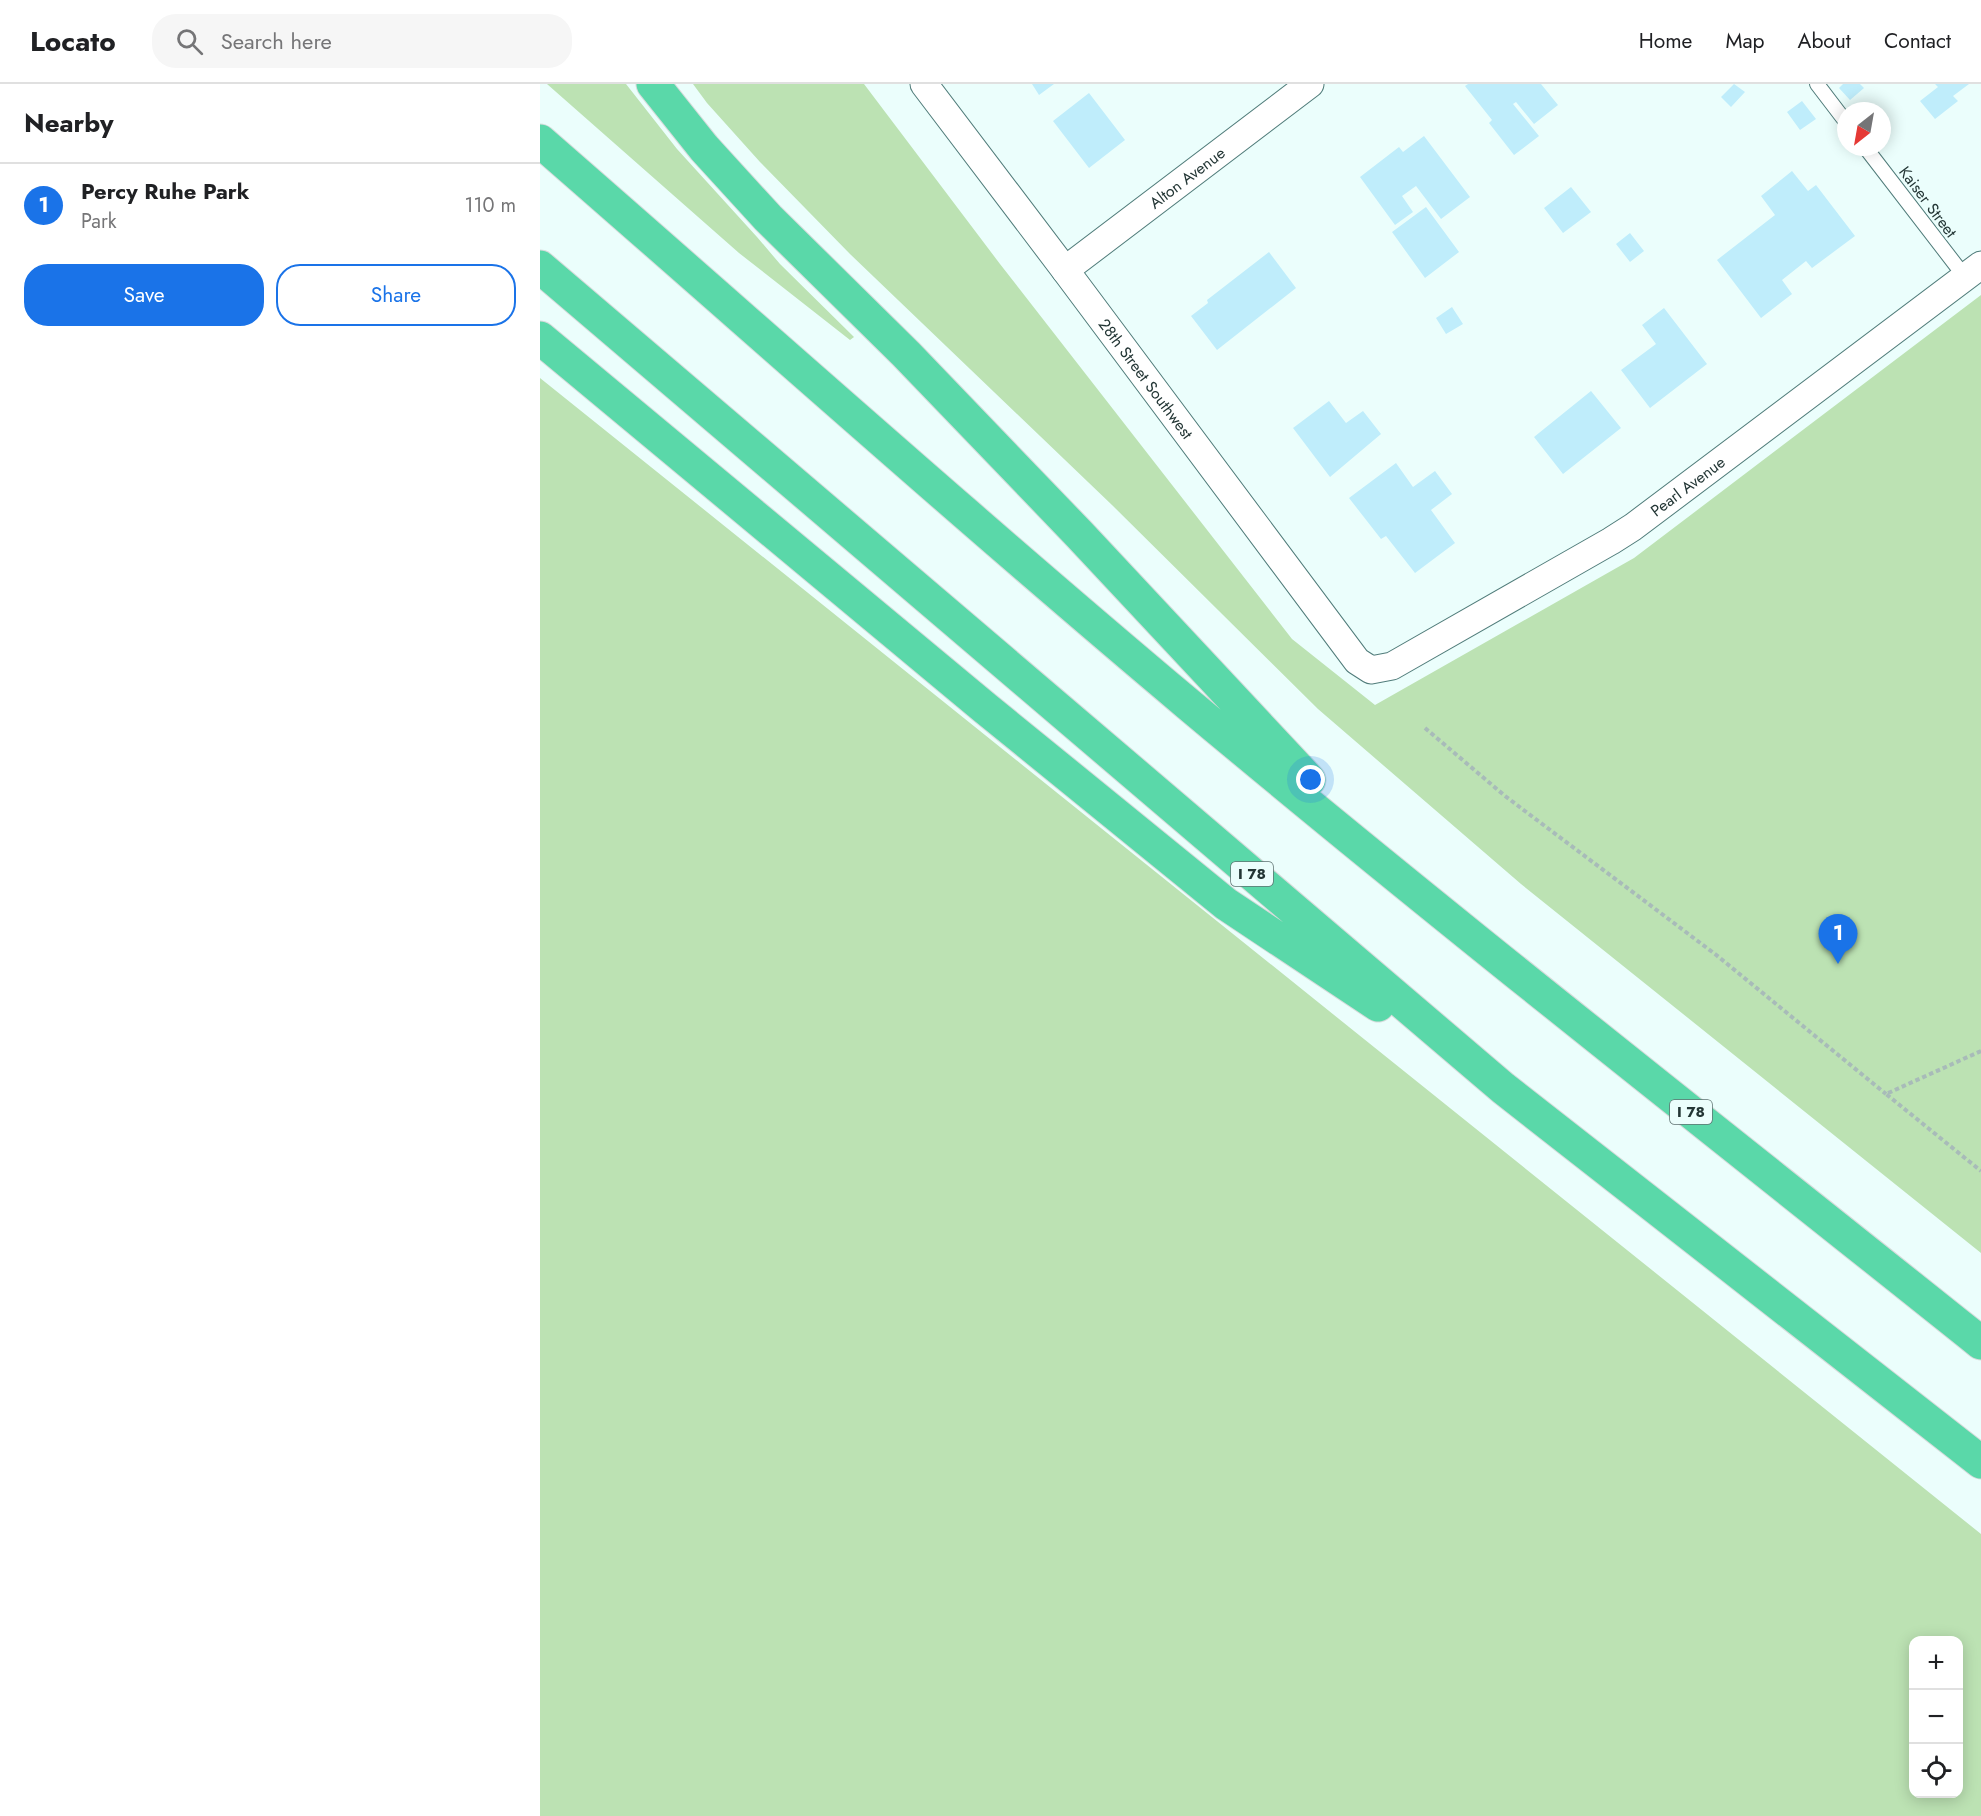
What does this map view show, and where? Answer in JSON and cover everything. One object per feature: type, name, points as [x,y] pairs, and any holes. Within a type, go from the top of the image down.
[{"type":"highway","points":[[653,84],[704,148],[768,218],[906,354],[1079,534],[1402,880]]},
{"type":"highway","name":"I 78","points":[[540,141],[973,520],[1190,705],[1402,880],[1981,1343]]},
{"type":"highway","name":"I 78","points":[[540,267],[1503,1088],[1981,1462]]},
{"type":"highway","points":[[540,338],[985,708],[1226,904],[1503,1088]]},
{"type":"street","name":"28th Street Southwest","points":[[924,84],[1357,661],[1371,670]]},
{"type":"street","name":"Alton Avenue","points":[[1065,270],[1310,84]]},
{"type":"street","name":"Pearl Avenue","points":[[1371,670],[1392,666],[1611,541],[1973,271]]},
{"type":"lane","points":[[1817,84],[1837,110]]},
{"type":"lane","name":"Kaiser Street","points":[[1873,156],[1973,271]]},
{"type":"path","points":[[1425,728],[1505,795],[1715,954],[1981,1171]]},
{"type":"path","points":[[1886,1094],[1981,1051]]},
{"type":"green space","points":[[547,84],[626,84],[677,149],[780,264],[854,337],[850,340],[739,253]]},
{"type":"green space","points":[[693,84],[864,84],[1000,264],[1292,639],[1375,705],[1634,558],[1981,295],[1981,1253],[1521,884],[1318,709],[1112,505],[850,254],[760,162]]},
{"type":"green space","points":[[540,378],[1981,1534],[1981,1816],[540,1816]]},
{"type":"building","points":[[1032,84],[1054,84],[1039,95]]},
{"type":"building","points":[[1468,84],[1541,84],[1558,105],[1534,124],[1516,102],[1513,104],[1539,136],[1514,155],[1489,123],[1492,120],[1465,86]]},
{"type":"building","points":[[1734,84],[1745,92],[1731,107],[1721,97]]},
{"type":"building","points":[[1843,84],[1860,84],[1864,88],[1850,100],[1839,88]]},
{"type":"building","points":[[1935,84],[1969,84],[1953,96],[1958,101],[1935,119],[1920,101],[1938,87]]},
{"type":"building","points":[[1089,93],[1125,140],[1089,168],[1053,121]]},
{"type":"building","points":[[1802,101],[1816,119],[1800,130],[1787,112]]},
{"type":"building","points":[[1424,136],[1470,197],[1441,219],[1416,186],[1402,196],[1413,212],[1395,225],[1360,177],[1399,147],[1403,152]]},
{"type":"building","points":[[1792,171],[1808,191],[1816,185],[1855,236],[1812,268],[1806,261],[1782,280],[1792,294],[1761,318],[1717,260],[1775,215],[1761,196]]},
{"type":"building","points":[[1571,187],[1591,212],[1563,233],[1544,208]]},
{"type":"building","points":[[1426,207],[1459,252],[1425,278],[1392,232]]},
{"type":"building","points":[[1630,233],[1644,251],[1630,262],[1616,244]]},
{"type":"building","points":[[1269,252],[1296,288],[1217,350],[1191,316],[1208,303],[1207,300]]},
{"type":"building","points":[[1452,307],[1463,324],[1446,334],[1436,318]]},
{"type":"building","points":[[1664,308],[1707,364],[1650,408],[1621,370],[1656,344],[1642,325]]},
{"type":"building","points":[[1591,391],[1621,428],[1563,474],[1534,437]]},
{"type":"building","points":[[1329,401],[1346,423],[1363,411],[1381,434],[1330,477],[1293,428]]},
{"type":"building","points":[[1396,463],[1413,487],[1435,471],[1452,494],[1431,510],[1455,543],[1415,573],[1386,536],[1381,539],[1349,498]]},
{"type":"place","name":"Percy Ruhe Park","points":[[1838,964]]}]
